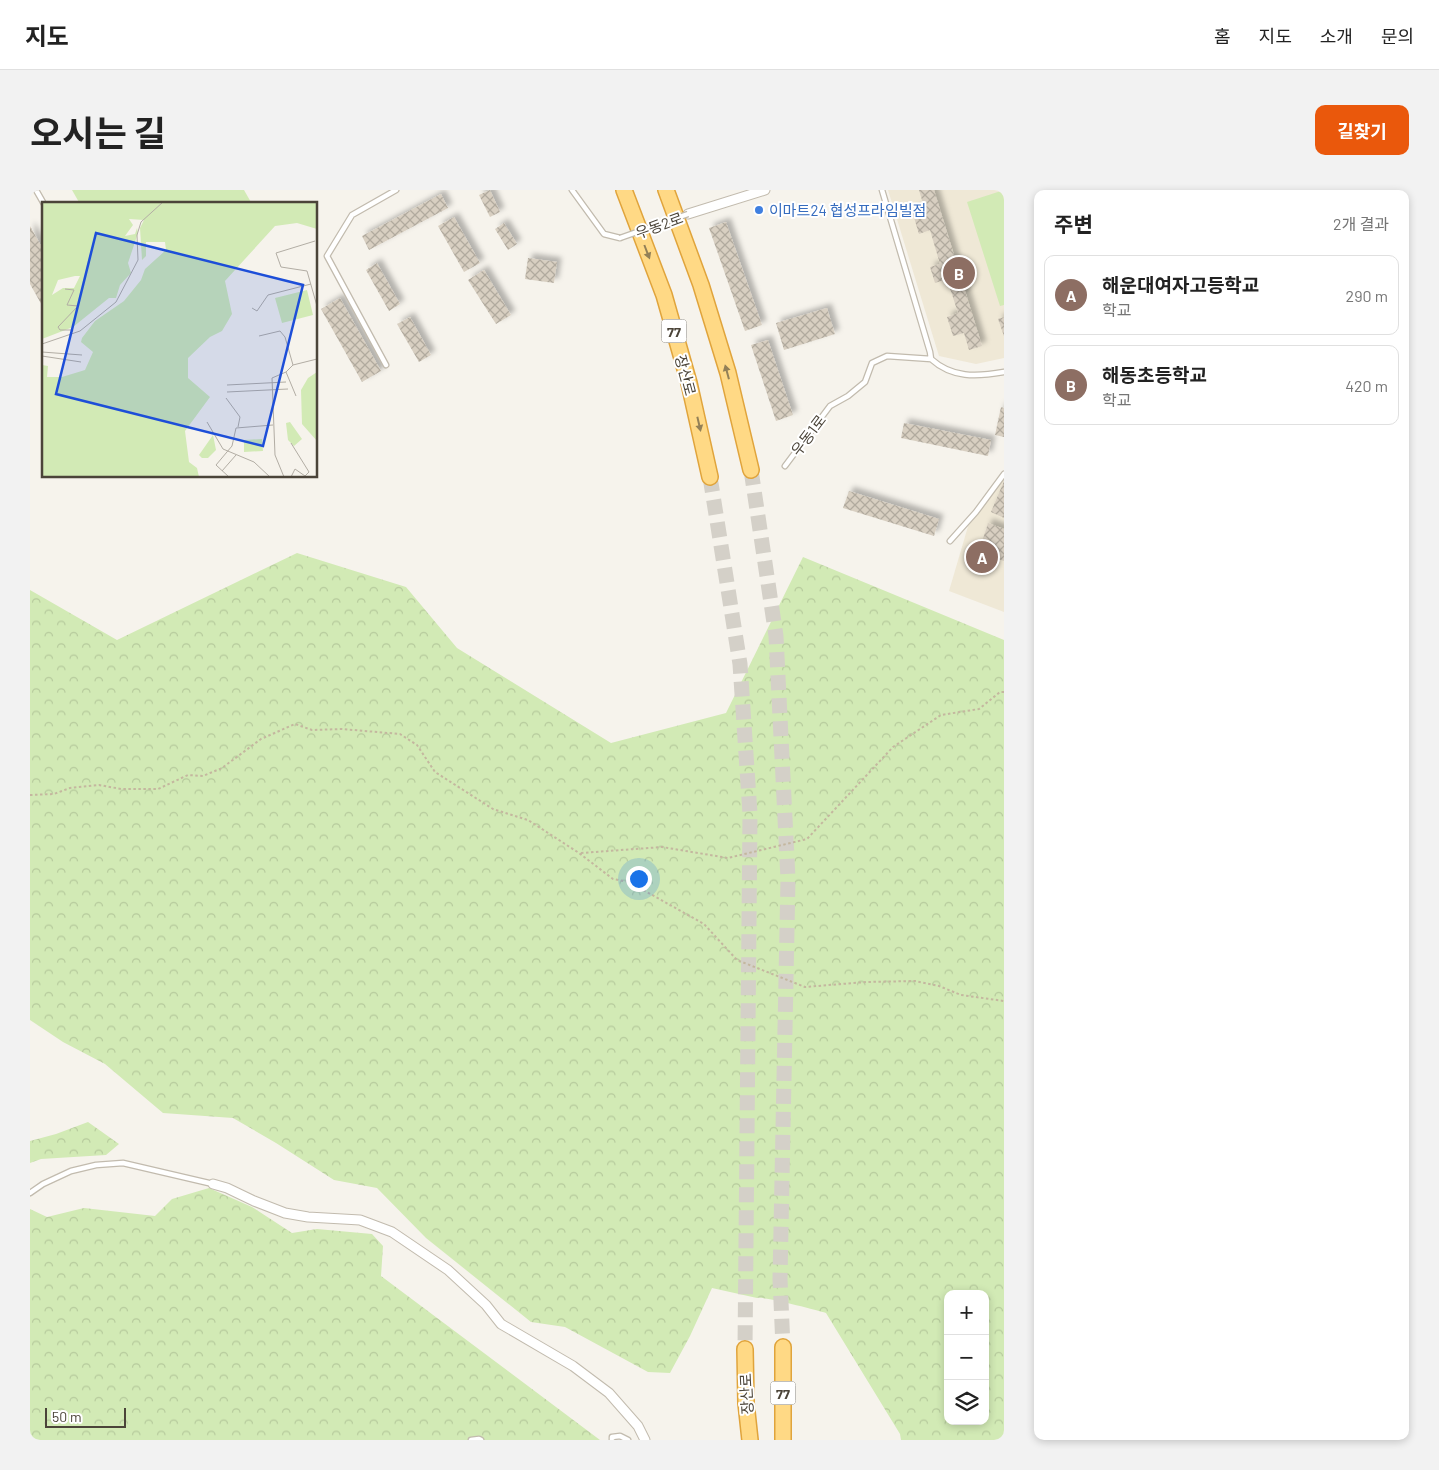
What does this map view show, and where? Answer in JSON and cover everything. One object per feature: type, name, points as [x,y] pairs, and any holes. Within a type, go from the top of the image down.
[{"type":"highway","name":"장산로","points":[[624,190],[664,296],[689,383],[710,477]]},
{"type":"highway","points":[[666,190],[701,285],[728,373],[752,470]]},
{"type":"highway","name":"77","points":[[783,1440],[784,1347]]},
{"type":"highway","name":"장산로","points":[[745,1349],[746,1403],[750,1440]]},
{"type":"street","name":"우동2로","points":[[688,214],[765,190]]},
{"type":"street","points":[[214,1184],[285,1213],[308,1217],[360,1220],[392,1232],[448,1270],[486,1305],[500,1324],[573,1366],[609,1393],[638,1426],[645,1440]]},
{"type":"lane","points":[[36,190],[43,202]]},
{"type":"lane","points":[[386,365],[327,256],[352,215],[396,190]]},
{"type":"lane","name":"우동2로","points":[[572,190],[604,234],[620,238],[688,214]]},
{"type":"lane","points":[[882,190],[930,352],[930,359]]},
{"type":"lane","name":"우동1로","points":[[785,466],[830,406],[848,396],[865,382],[872,363],[887,356],[930,359],[942,369],[962,375],[989,375],[1004,372]]},
{"type":"lane","points":[[950,541],[976,512],[1004,474]]},
{"type":"lane","points":[[30,1193],[43,1184],[71,1171],[96,1165],[123,1163],[214,1184]]},
{"type":"lane","points":[[612,1440],[612,1437],[620,1436],[628,1440]]},
{"type":"lane","points":[[471,1440],[480,1440]]},
{"type":"path","points":[[580,853],[662,847],[728,858],[807,839],[893,747],[941,715],[979,709],[1000,692],[1004,692]]},
{"type":"path","points":[[30,795],[54,794],[70,788],[99,785],[121,789],[158,789],[188,775],[203,776],[222,768],[261,739],[295,724],[312,730],[342,729],[400,734],[417,745],[435,772],[493,809],[528,820],[580,853],[613,879],[629,882],[704,924],[737,960],[805,987],[866,982],[915,981],[939,986],[961,995],[1004,1001]]},
{"type":"shaded area","points":[[888,190],[1004,190],[1004,358],[976,364],[939,356]]},
{"type":"shaded area","points":[[1004,479],[1004,612],[949,591],[969,523]]},
{"type":"green space","points":[[72,190],[244,190],[251,202],[79,202]]},
{"type":"green space","points":[[1004,190],[1004,305],[1000,306],[967,202]]},
{"type":"green space","points":[[297,553],[406,587],[457,648],[611,743],[726,713],[803,557],[1004,640],[1004,1440],[901,1440],[900,1434],[826,1313],[801,1306],[712,1288],[690,1336],[670,1373],[648,1372],[565,1327],[531,1322],[426,1238],[377,1188],[334,1180],[233,1118],[163,1113],[105,1064],[63,1042],[30,1020],[30,590],[117,640]]},
{"type":"green space","points":[[88,1122],[119,1144],[106,1155],[41,1159],[30,1163],[30,1141]]},
{"type":"green space","points":[[209,1188],[252,1207],[292,1233],[317,1229],[372,1234],[383,1246],[381,1276],[600,1440],[30,1440],[30,1209],[47,1217],[84,1208],[155,1216],[172,1199]]},
{"type":"building","points":[[490,190],[500,212],[490,217],[479,195]]},
{"type":"building","points":[[919,190],[934,190],[982,346],[969,350],[964,333],[953,336],[947,317],[958,313],[947,279],[935,283],[930,267],[940,264],[930,230],[919,234],[912,211],[924,207]]},
{"type":"building","points":[[441,194],[448,208],[369,250],[362,236]]},
{"type":"building","points":[[454,217],[480,263],[464,272],[438,226]]},
{"type":"building","points":[[726,222],[762,325],[745,331],[709,228]]},
{"type":"building","points":[[504,223],[517,244],[508,250],[495,229]]},
{"type":"building","points":[[30,226],[42,247],[42,305],[30,284]]},
{"type":"building","points":[[528,258],[557,262],[554,283],[525,279]]},
{"type":"building","points":[[377,263],[400,304],[389,311],[366,270]]},
{"type":"building","points":[[484,270],[511,315],[496,324],[468,280]]},
{"type":"building","points":[[340,298],[381,371],[362,382],[321,309]]},
{"type":"building","points":[[827,308],[835,334],[784,350],[776,323]]},
{"type":"building","points":[[410,317],[431,355],[419,362],[397,324]]},
{"type":"building","points":[[1004,317],[1004,336],[998,319]]},
{"type":"building","points":[[768,340],[793,415],[776,421],[751,345]]},
{"type":"building","points":[[1001,407],[1004,408],[1004,437],[995,435]]},
{"type":"building","points":[[904,423],[991,440],[988,456],[901,438]]},
{"type":"building","points":[[1004,481],[1004,518],[991,512]]},
{"type":"building","points":[[849,491],[939,519],[934,536],[843,508]]},
{"type":"building","points":[[988,523],[1004,529],[1004,561],[979,552]]},
{"type":"tunnel","points":[[751,470],[776,636],[788,879],[780,1279],[783,1347]]},
{"type":"tunnel","points":[[710,477],[740,664],[750,814],[745,1349]]},
{"type":"place","name":"이마트24 협성프라임빌점","points":[[759,210]]},
{"type":"place","name":"해동초등학교","points":[[959,273]]},
{"type":"place","name":"해운대여자고등학교","points":[[982,557]]}]
